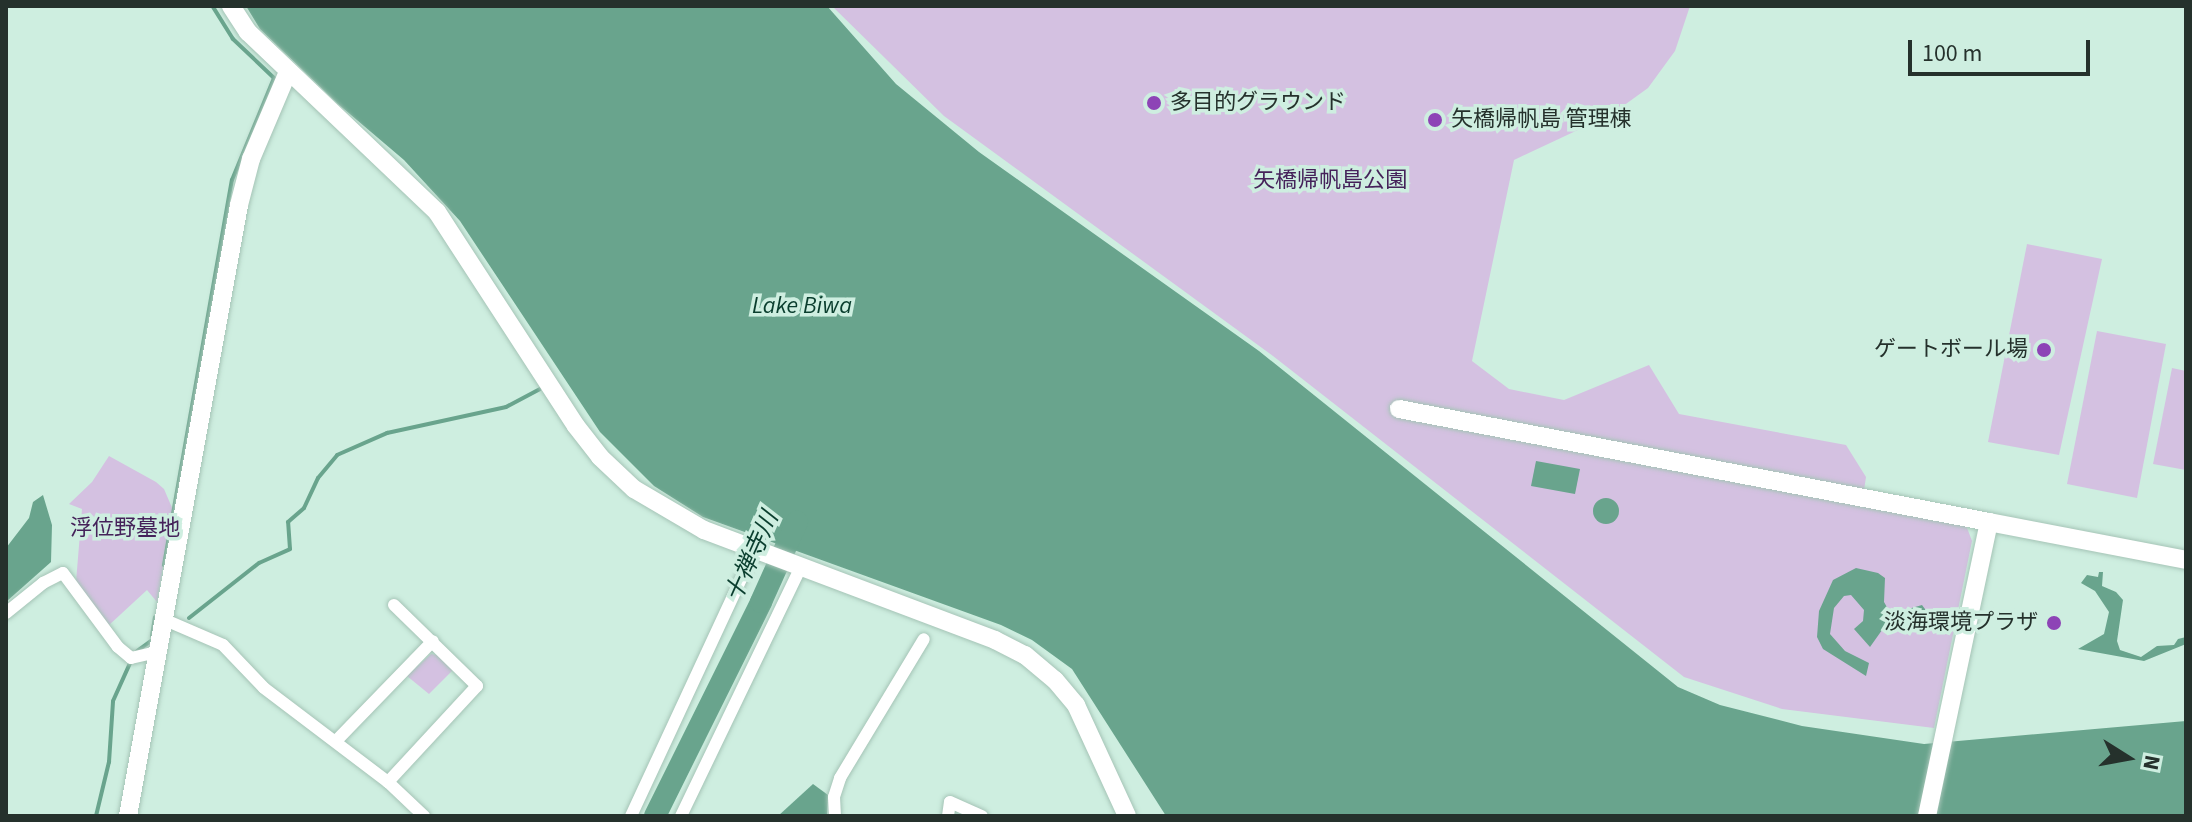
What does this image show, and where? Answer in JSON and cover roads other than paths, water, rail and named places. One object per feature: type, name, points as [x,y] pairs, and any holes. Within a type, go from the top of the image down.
[{"type":"street","points":[[231,6],[248,32],[437,212],[576,426],[600,457],[634,489],[672,514],[757,552],[995,640],[1025,655],[1055,680],[1076,705],[1127,816]]},
{"type":"street","points":[[128,816],[239,205],[251,159],[288,72]]},
{"type":"street","points":[[1399,409],[2186,560]]},
{"type":"street","points":[[1927,816],[1989,522]]},
{"type":"street","points":[[632,816],[757,552]]},
{"type":"street","points":[[681,816],[797,568]]},
{"type":"street","points":[[6,613],[43,583],[63,573],[118,647],[131,658],[157,652]]},
{"type":"street","points":[[388,782],[477,686],[394,605]]},
{"type":"street","points":[[163,619],[223,645],[264,688],[388,782],[424,816]]},
{"type":"street","points":[[835,816],[834,797],[840,778],[924,639]]},
{"type":"street","points":[[336,741],[433,641]]},
{"type":"street","points":[[948,816],[950,802],[982,816]]},
{"type":"water","name":"Lake Biwa","points":[[246,6],[827,6],[896,84],[979,152],[1259,351],[1678,687],[1720,705],[1802,726],[1924,744],[2186,721],[2186,816],[1166,816],[1072,669],[1032,640],[1001,625],[703,517],[654,486],[600,432],[460,221],[404,160],[338,104],[260,29]]},
{"type":"water","points":[[1536,461],[1580,469],[1575,494],[1531,486]]},
{"type":"water","points":[[43,495],[52,525],[51,562],[6,602],[6,548],[29,518],[33,502]]},
{"type":"water","points":[[1606,498],[1615,502],[1619,511],[1615,520],[1606,524],[1597,520],[1593,511],[1597,502]]},
{"type":"water","points":[[1856,568],[1878,573],[1885,578],[1884,602],[1888,609],[1898,612],[1922,605],[1931,617],[1929,626],[1923,629],[1912,610],[1892,616],[1870,647],[1854,629],[1863,621],[1864,610],[1851,595],[1844,596],[1834,608],[1830,634],[1845,651],[1869,663],[1866,676],[1823,649],[1817,637],[1819,611],[1833,580]]},
{"type":"water","points":[[2099,572],[2103,572],[2102,586],[2116,592],[2123,600],[2117,641],[2120,650],[2141,657],[2157,646],[2174,645],[2178,639],[2186,637],[2186,644],[2144,661],[2078,649],[2104,634],[2109,612],[2095,591],[2081,583],[2087,575],[2098,577]]},
{"type":"water","points":[[813,784],[828,795],[827,816],[778,816]]},
{"type":"waterway","points":[[164,565],[232,180],[274,78],[233,39],[212,6]]},
{"type":"waterway","points":[[189,618],[259,563],[290,549],[288,522],[304,508],[318,478],[337,455],[387,433],[506,407],[540,389]]},
{"type":"waterway","name":"十禅寺川","points":[[655,816],[797,522]]},
{"type":"waterway","points":[[152,636],[155,617]]},
{"type":"waterway","points":[[137,651],[151,641]]},
{"type":"waterway","points":[[96,816],[109,762],[113,701],[131,661]]},
{"type":"place","name":"多目的グラウンド","points":[[1154,103]]},
{"type":"place","name":"矢橋帰帆島 管理棟","points":[[1435,120]]},
{"type":"place","name":"ゲートボール場","points":[[2044,350]]},
{"type":"place","name":"淡海環境プラザ","points":[[2054,623]]},
{"type":"park label","name":"矢橋帰帆島公園","points":[[1330,181]]},
{"type":"park label","name":"浮位野墓地","points":[[125,529]]}]
